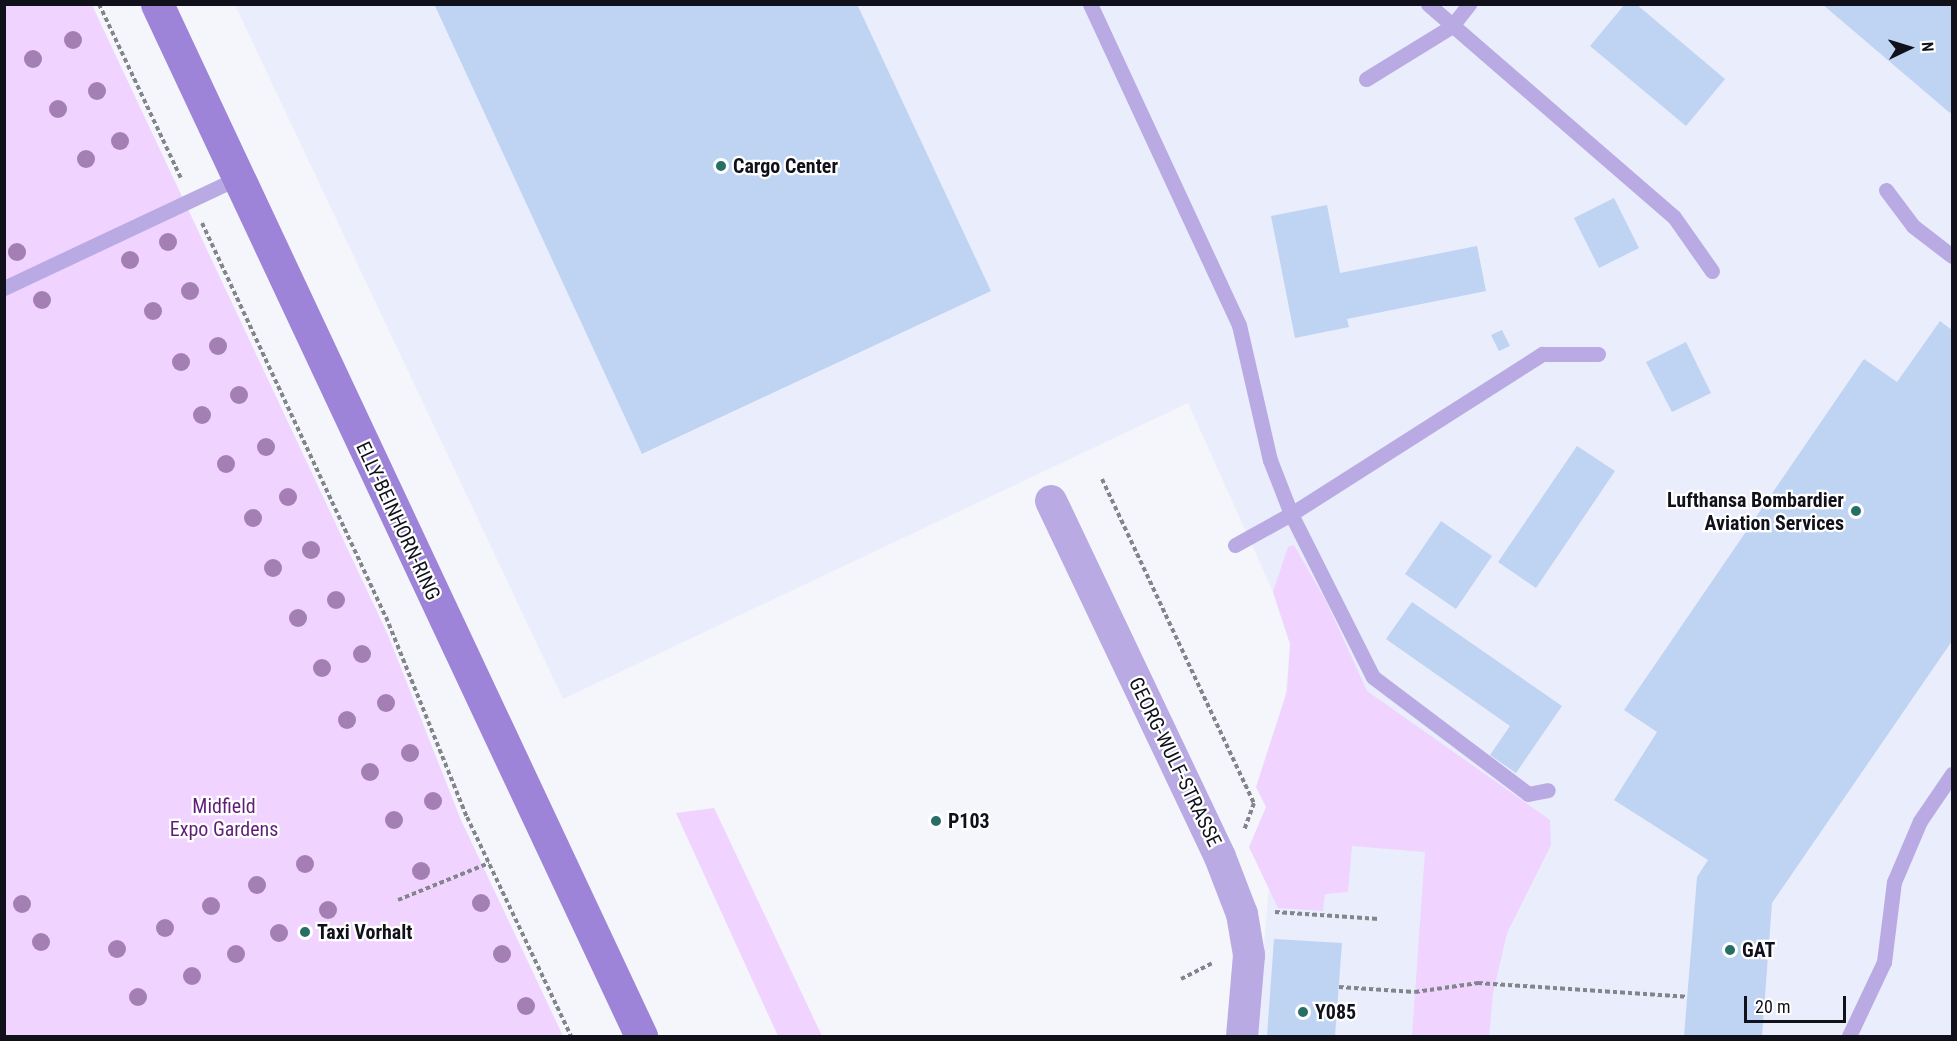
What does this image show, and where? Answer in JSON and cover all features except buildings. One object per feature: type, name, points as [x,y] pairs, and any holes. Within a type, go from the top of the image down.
[{"type":"street","name":"ELLY-BEINHORN-RING","points":[[157,4],[641,1036]]},
{"type":"street","name":"GEORG-WULF-STRASSE","points":[[1051,501],[1220,857],[1242,914],[1249,955],[1242,1036]]},
{"type":"lane","points":[[1090,4],[1239,325],[1270,460],[1291,514],[1373,677],[1528,794],[1548,790]]},
{"type":"lane","points":[[1428,4],[1674,217],[1712,271]]},
{"type":"lane","points":[[1366,79],[1452,26],[1469,4]]},
{"type":"lane","points":[[4,288],[238,178]]},
{"type":"lane","points":[[1886,190],[1913,226],[1953,256]]},
{"type":"lane","points":[[1235,544],[1291,514],[1542,354],[1598,354]]},
{"type":"lane","points":[[1849,1036],[1884,962],[1894,882],[1920,821],[1953,774]]},
{"type":"path","points":[[99,4],[386,617],[489,863],[571,1036]]},
{"type":"path","points":[[1102,479],[1254,802],[1242,834]]},
{"type":"path","points":[[398,900],[489,863]]},
{"type":"path","points":[[1271,912],[1379,919]]},
{"type":"path","points":[[1181,979],[1226,957]]},
{"type":"path","points":[[1339,987],[1415,992],[1478,982],[1687,997]]},
{"type":"shaded area","points":[[235,5],[434,5],[643,454],[991,291],[857,5],[1952,5],[1952,1036],[1256,1036],[1290,644],[1273,592],[1188,403],[563,699]]},
{"type":"green space","name":"Midfield Expo Gardens","points":[[5,5],[92,5],[388,635],[461,820],[563,1036],[5,1036]]},
{"type":"green space","points":[[1294,545],[1326,601],[1367,691],[1550,820],[1551,845],[1507,933],[1493,993],[1489,1036],[1412,1036],[1425,852],[1352,846],[1348,892],[1325,894],[1323,911],[1278,908],[1249,847],[1266,807],[1256,787],[1287,691],[1290,644],[1273,592],[1288,547]]},
{"type":"green space","points":[[714,808],[822,1036],[778,1036],[676,813]]},
{"type":"place","name":"Cargo Center","points":[[721,166]]},
{"type":"place","name":"Lufthansa Bombardier Aviation Services","points":[[1856,511]]},
{"type":"place","name":"P103","points":[[936,821]]},
{"type":"place","name":"Taxi Vorhalt","points":[[305,932]]},
{"type":"place","name":"GAT","points":[[1730,950]]},
{"type":"place","name":"Y085","points":[[1303,1012]]}]
